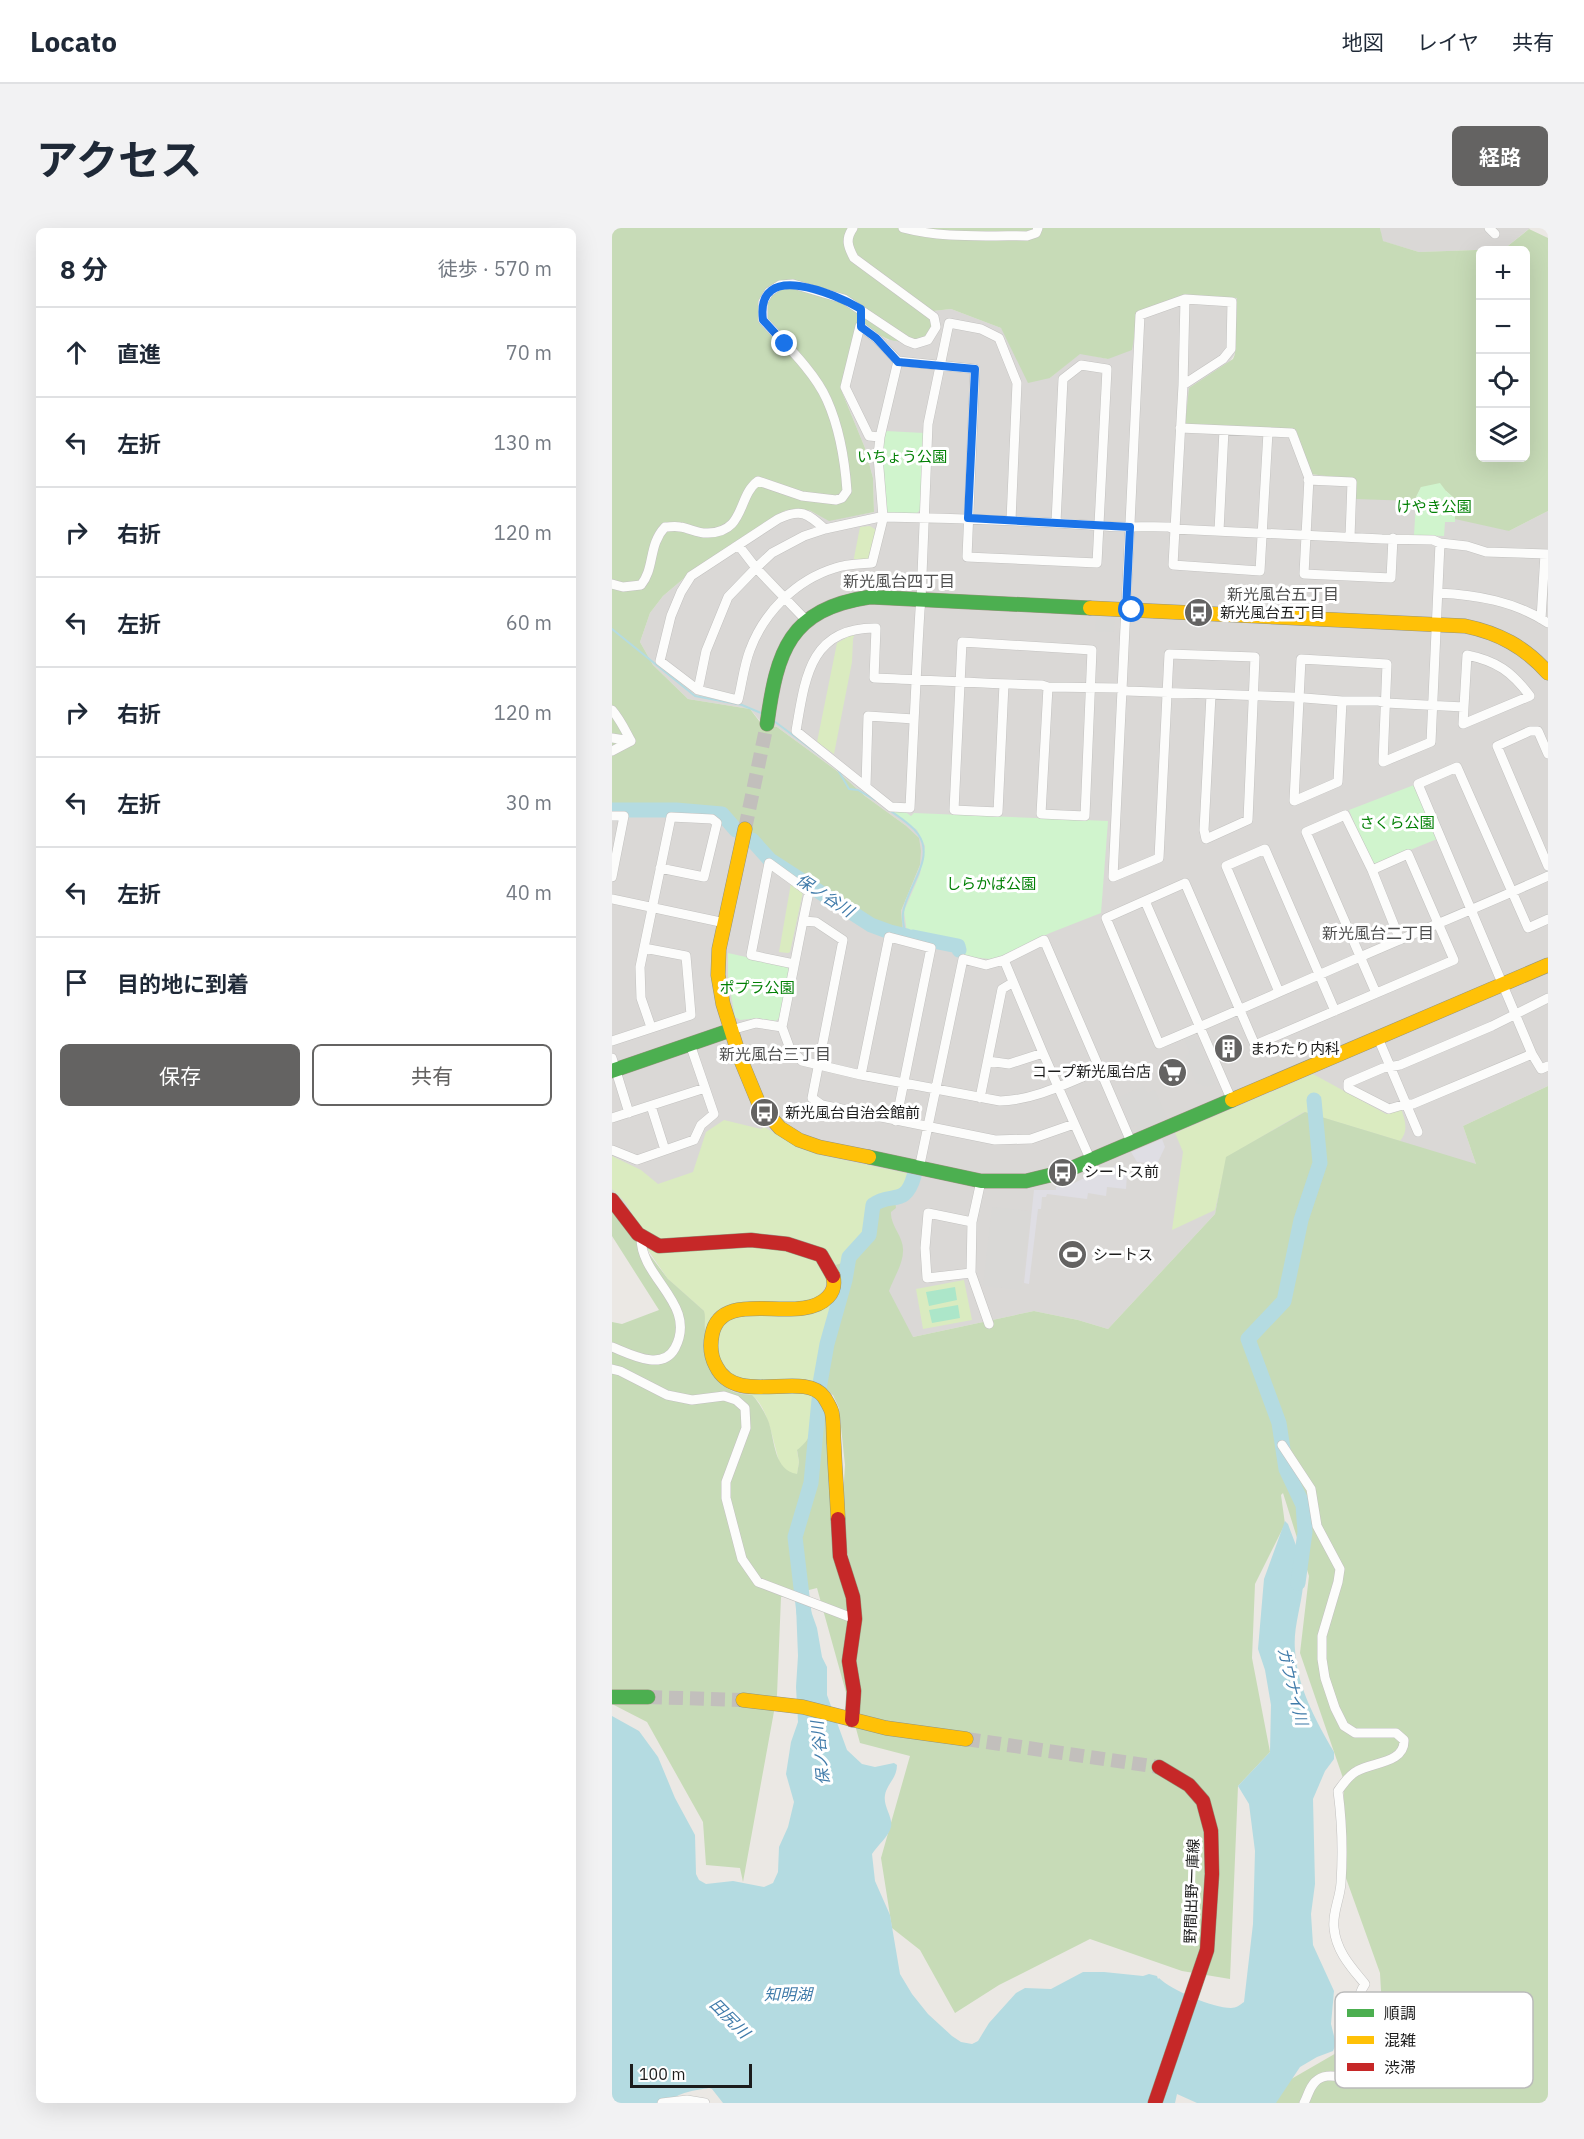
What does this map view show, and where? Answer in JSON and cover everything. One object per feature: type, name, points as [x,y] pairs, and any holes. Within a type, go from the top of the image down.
[{"type":"street","points":[[612,584],[623,587],[641,585],[646,579],[649,559],[657,536],[665,527],[679,527],[707,534],[734,523],[751,486],[758,482],[802,496],[836,500],[842,498],[847,491],[836,429],[827,399],[808,371],[763,320],[763,302],[770,292],[780,285],[793,284],[844,299],[907,341],[915,344],[928,340],[936,327],[934,317],[854,258],[848,247],[847,237],[853,228]]},
{"type":"street","points":[[903,228],[926,234],[1027,236],[1036,233],[1038,228]]},
{"type":"street","points":[[1183,385],[1223,359],[1231,349],[1232,302],[1185,298],[1140,315],[1113,877],[1159,858],[1169,654],[1255,657],[1248,820],[1206,839],[1204,830],[1211,695]]},
{"type":"street","points":[[1185,298],[1183,385],[1173,565],[1260,571],[1268,432]]},
{"type":"street","points":[[861,309],[861,327],[845,387],[869,436],[880,437]]},
{"type":"street","points":[[1011,520],[1017,383],[999,338],[981,329],[950,323],[928,424],[921,600],[916,679],[910,807],[891,807],[796,731],[810,666],[821,649],[842,633],[861,628],[876,628],[874,678],[916,679],[961,683],[1091,688],[1162,693],[1167,691],[1211,695],[1378,701],[1386,704],[1464,707]]},
{"type":"street","points":[[861,327],[876,338],[898,362],[975,369],[967,557],[1097,563],[1107,369],[1081,365],[1063,379],[1056,522]]},
{"type":"street","points":[[825,529],[801,512],[791,513],[778,519],[691,576],[681,592],[672,616],[660,661],[698,690],[738,700],[749,652],[757,634],[784,597],[809,579],[836,567],[872,562],[883,517],[878,456],[880,437],[898,362]]},
{"type":"street","points":[[1180,428],[1292,433],[1308,480],[1304,574],[1391,578],[1393,538]]},
{"type":"street","points":[[1219,531],[1224,430]]},
{"type":"street","points":[[1308,480],[1352,482],[1350,537]]},
{"type":"street","points":[[698,690],[706,651],[728,597],[756,568],[772,554],[804,536],[825,529],[883,517],[968,518],[1433,540],[1486,552],[1547,554],[1545,621],[1509,603],[1485,597],[1438,593]]},
{"type":"street","points":[[1342,701],[1338,782],[1294,801],[1301,659],[1387,664],[1383,762],[1431,742],[1440,543]]},
{"type":"street","points":[[739,546],[756,568],[803,617],[808,619]]},
{"type":"street","points":[[767,724],[778,663],[790,639],[808,619],[831,605],[856,598],[1465,626],[1498,635],[1518,645],[1533,656],[1548,673]]},
{"type":"street","points":[[1004,684],[998,812],[954,810],[962,642],[1092,650],[1085,816],[1041,814],[1048,687]]},
{"type":"street","points":[[1467,655],[1486,659],[1503,668],[1519,681],[1530,696],[1463,724],[1464,707],[1467,655]]},
{"type":"street","points":[[612,710],[631,741]]},
{"type":"street","points":[[866,786],[868,716],[914,718]]},
{"type":"street","points":[[1548,754],[1538,731],[1530,731],[1497,746],[1548,866]]},
{"type":"street","points":[[612,738],[631,741]]},
{"type":"street","points":[[612,751],[631,741]]},
{"type":"street","points":[[1548,919],[1528,928],[1456,767],[1418,784],[1532,1054],[1541,1069],[1548,1066]]},
{"type":"street","points":[[1376,993],[1306,832],[1345,815],[1372,870],[1400,940]]},
{"type":"street","points":[[612,816],[624,816],[612,877]]},
{"type":"street","points":[[651,1028],[641,998],[640,967],[670,817],[712,819],[717,823],[704,877],[660,868]]},
{"type":"street","points":[[745,829],[719,949],[718,975],[723,1004],[731,1030],[754,1096],[764,1113],[780,1128],[799,1140],[819,1148],[981,1181],[1026,1181],[1063,1172],[1548,965]]},
{"type":"street","points":[[1279,992],[1226,866],[1265,849],[1335,1011]]},
{"type":"street","points":[[1372,870],[1408,854],[1439,923],[1454,960],[1255,1045],[1240,1009],[1185,883],[1106,918],[1159,1044],[1200,1027],[1240,1009],[1319,975],[1361,956],[1400,940],[1439,923],[1472,909],[1511,893],[1548,876]]},
{"type":"street","points":[[794,964],[750,955],[769,863],[809,892],[782,1027],[790,1049],[802,1061],[861,1075],[1000,1101],[1018,1101],[1099,1070]]},
{"type":"street","points":[[612,899],[725,923]]},
{"type":"street","points":[[1146,901],[1232,1101]]},
{"type":"street","points":[[803,921],[816,922],[843,940],[812,1098],[822,1106],[995,1140],[1031,1139],[1074,1124]]},
{"type":"street","points":[[861,1075],[889,937],[931,948],[896,1121]]},
{"type":"street","points":[[919,1169],[963,959],[986,965],[1004,960],[1044,940],[1132,1144]]},
{"type":"street","points":[[612,1041],[691,1015],[686,956],[644,948]]},
{"type":"street","points":[[1004,960],[1091,1161]]},
{"type":"street","points":[[980,1098],[1002,989],[1012,982]]},
{"type":"street","points":[[1532,1054],[1413,1104],[1389,1109],[1348,1088],[1348,1083],[1383,1068],[1390,1068],[1548,998]]},
{"type":"street","points":[[629,1113],[613,1067],[756,1023],[782,1027]]},
{"type":"street","points":[[1378,1038],[1418,1132]]},
{"type":"street","points":[[612,1150],[637,1160],[694,1140],[701,1125],[714,1114],[690,1044]]},
{"type":"street","points":[[988,1061],[1009,1064],[1043,1053]]},
{"type":"street","points":[[612,1118],[705,1088]]},
{"type":"street","points":[[651,1106],[665,1150]]},
{"type":"street","points":[[981,1181],[972,1222],[971,1273],[989,1324]]},
{"type":"street","points":[[612,1200],[641,1238],[659,1246],[764,1239],[786,1242],[821,1255],[832,1269],[834,1286],[831,1294],[821,1303],[806,1308],[736,1309],[722,1315],[713,1328],[711,1340],[713,1361],[720,1374],[729,1382],[745,1387],[803,1386],[821,1393],[832,1411],[840,1556],[853,1597],[855,1619],[849,1661],[854,1691],[846,1718]]},
{"type":"street","points":[[971,1273],[927,1278],[925,1248],[928,1213],[972,1222]]},
{"type":"street","points":[[612,1347],[638,1357],[660,1360],[667,1358],[674,1350],[678,1340],[679,1314],[664,1286],[653,1275],[646,1262],[641,1250],[641,1238]]},
{"type":"street","points":[[612,1369],[667,1395],[692,1400],[724,1396],[736,1400],[744,1408],[746,1428],[726,1482],[726,1498],[742,1559],[758,1582],[855,1619]]},
{"type":"street","points":[[1282,1445],[1311,1489],[1317,1526],[1324,1543],[1340,1569],[1322,1636],[1325,1678],[1335,1708],[1344,1726],[1355,1733],[1396,1733],[1404,1740],[1405,1748],[1400,1755],[1355,1771],[1338,1791],[1341,1815],[1341,1884],[1334,1916],[1334,1928],[1336,1940],[1345,1959],[1365,1984],[1360,1992]]},
{"type":"street","points":[[612,1697],[648,1697]]},
{"type":"street","points":[[743,1700],[767,1701],[886,1728],[966,1739]]},
{"type":"street","name":"野間出野一庫線","points":[[1155,2103],[1199,1976],[1207,1950],[1210,1925],[1211,1834],[1209,1816],[1203,1800],[1193,1788],[1177,1776],[1159,1767]]},
{"type":"street","points":[[1304,2103],[1316,2081],[1324,2077],[1335,2078]]},
{"type":"street","points":[[662,2103],[687,2100],[704,2101],[705,2103]]},
{"type":"shaded area","points":[[1380,228],[1530,228],[1508,246],[1476,246],[1476,250],[1419,252],[1382,241]]},
{"type":"shaded area","points":[[1185,295],[1238,298],[1235,354],[1185,424],[1296,430],[1311,474],[1356,480],[1355,498],[1421,487],[1509,531],[1548,511],[1548,1086],[1463,1126],[1476,1164],[1227,1157],[1215,1214],[1108,1329],[1034,1311],[913,1337],[833,1395],[820,1400],[740,1395],[720,1384],[709,1361],[705,1331],[648,1250],[625,1222],[612,1211],[612,804],[676,804],[725,810],[775,860],[873,924],[902,933],[901,911],[920,865],[905,825],[777,727],[761,722],[750,709],[688,699],[653,665],[640,642],[650,613],[663,596],[689,574],[786,510],[809,510],[829,520],[874,512],[873,478],[865,448],[842,392],[858,319],[888,340],[933,311],[951,309],[1001,328],[1050,378],[1080,353],[1108,359],[1138,313]]},
{"type":"shaded area","points":[[1096,615],[1115,616],[1114,632],[1095,631]]},
{"type":"shaded area","points":[[1193,1034],[1216,1084],[1207,1087],[1196,1083],[1185,1056],[1190,1053],[1184,1038]]},
{"type":"shaded area","points":[[1144,1086],[1147,1093],[1155,1090],[1167,1118],[1138,1130],[1136,1125],[1131,1127],[1119,1097]]},
{"type":"shaded area","points":[[1162,1139],[1165,1147],[1157,1164],[1137,1162],[1131,1152]]},
{"type":"shaded area","points":[[1117,1163],[1120,1163],[1127,1174],[1126,1189],[1107,1187],[1106,1196],[1088,1193],[1087,1199],[1047,1194],[1046,1197],[1042,1197],[1041,1209],[1038,1209],[1029,1284],[1024,1283],[1034,1190],[1056,1190],[1056,1187],[1072,1184],[1097,1172],[1108,1173]]},
{"type":"shaded area","points":[[992,1207],[1031,1211],[1021,1290],[983,1286]]},
{"type":"green space","points":[[612,228],[1380,228],[1383,241],[1419,252],[1476,250],[1476,462],[1530,462],[1530,246],[1508,246],[1529,229],[1548,238],[1548,511],[1509,531],[1455,519],[1455,499],[1446,491],[1421,487],[1414,501],[1355,499],[1356,480],[1311,474],[1296,430],[1185,424],[1189,388],[1233,359],[1237,298],[1185,295],[1138,313],[1132,350],[1108,359],[1080,354],[1050,378],[1028,383],[1001,328],[951,309],[933,311],[931,328],[923,339],[902,342],[888,339],[858,319],[842,392],[865,448],[873,478],[874,512],[829,521],[809,510],[786,510],[689,574],[663,596],[650,613],[640,642],[653,665],[688,699],[750,709],[760,722],[777,727],[837,771],[919,838],[920,865],[901,911],[903,933],[873,924],[775,860],[725,810],[676,804],[612,804]]},
{"type":"green space","name":"いちょう公園","points":[[886,431],[924,433],[920,510],[916,514],[887,516],[881,456]]},
{"type":"green space","name":"けやき公園","points":[[1440,483],[1455,499],[1455,522],[1445,522],[1444,536],[1414,535],[1416,502],[1414,501],[1421,487]]},
{"type":"green space","points":[[870,526],[876,530],[869,562],[853,563],[860,527]]},
{"type":"green space","points":[[855,633],[852,662],[834,754],[817,742],[837,643]]},
{"type":"green space","name":"さくら公園","points":[[1414,785],[1437,839],[1376,864],[1371,863],[1349,810]]},
{"type":"green space","name":"しらかば公園","points":[[892,811],[904,811],[911,816],[914,813],[1108,821],[1101,913],[1050,933],[1002,956],[990,959],[962,956],[959,945],[907,934],[904,911],[920,874],[925,846],[917,830]]},
{"type":"green space","points":[[791,883],[803,892],[788,953],[779,952]]},
{"type":"green space","name":"ポプラ公園","points":[[728,953],[787,966],[789,970],[780,1018],[775,1021],[758,1018],[740,1020],[735,1017],[728,978]]},
{"type":"green space","points":[[1313,1074],[1386,1114],[1401,1108],[1405,1121],[1403,1137],[1400,1141],[1304,1112],[1227,1157],[1215,1210],[1172,1230],[1183,1152],[1175,1133]]},
{"type":"green space","points":[[1548,1086],[1548,2103],[1242,2103],[1335,2054],[1335,2088],[1533,2088],[1533,1992],[1381,1992],[1380,1973],[1342,1867],[1344,1781],[1300,1653],[1309,1576],[1283,1493],[1281,1495],[1285,1524],[1255,1584],[1252,1658],[1270,1752],[1238,1786],[1230,1979],[1182,1971],[1090,1939],[999,1985],[955,2013],[920,1950],[892,1928],[881,1858],[910,1756],[860,1743],[817,1588],[781,1597],[777,1695],[743,1882],[740,1868],[706,1865],[703,1822],[647,1722],[612,1704],[612,1322],[622,1324],[659,1310],[612,1236],[612,1211],[625,1222],[668,1279],[704,1311],[708,1354],[715,1374],[729,1389],[739,1394],[752,1395],[755,1398],[768,1420],[780,1461],[789,1471],[797,1474],[799,1462],[797,1450],[807,1440],[813,1428],[820,1400],[827,1413],[833,1468],[830,1514],[834,1547],[855,1583],[841,1529],[845,1465],[839,1408],[833,1395],[821,1384],[824,1372],[820,1355],[839,1274],[836,1265],[854,1259],[857,1252],[864,1247],[876,1205],[882,1201],[895,1200],[896,1208],[891,1212],[891,1217],[901,1240],[903,1254],[889,1291],[913,1337],[1034,1311],[1108,1329],[1215,1214],[1226,1157],[1305,1112],[1476,1164],[1463,1126]]},
{"type":"green space","points":[[724,1120],[761,1129],[764,1127],[816,1154],[910,1174],[901,1192],[877,1198],[864,1247],[857,1252],[854,1259],[836,1265],[830,1257],[815,1246],[778,1235],[664,1241],[649,1237],[630,1217],[633,1215],[625,1202],[612,1189],[612,1156],[641,1170],[658,1184],[693,1172],[706,1132]]},
{"type":"green space","points":[[745,1245],[782,1249],[811,1257],[821,1263],[827,1272],[824,1289],[816,1298],[801,1302],[748,1302],[729,1305],[714,1315],[705,1331],[704,1311],[668,1279],[648,1250],[651,1248]]},
{"type":"green space","points":[[964,1280],[972,1320],[923,1329],[916,1289]]},
{"type":"green space","points":[[955,1287],[957,1300],[929,1306],[926,1292]]},
{"type":"green space","points":[[832,1301],[820,1355],[824,1372],[821,1384],[796,1379],[754,1381],[742,1379],[731,1374],[722,1364],[718,1354],[717,1340],[725,1322],[734,1317]]},
{"type":"green space","points":[[958,1305],[960,1318],[932,1323],[929,1310]]},
{"type":"green space","points":[[720,1382],[803,1391],[820,1400],[813,1428],[807,1440],[797,1451],[799,1462],[797,1475],[782,1468],[766,1416],[756,1399],[749,1394],[722,1385]]},
{"type":"water","name":"知明湖","points":[[1285,1521],[1297,1547],[1304,1578],[1295,1634],[1299,1677],[1308,1703],[1334,1752],[1334,1759],[1325,1771],[1313,1799],[1315,1884],[1311,1914],[1313,1945],[1334,1991],[1331,2024],[1335,2046],[1333,2051],[1300,2067],[1276,2103],[1197,2103],[1177,2094],[1175,2103],[723,2103],[709,2088],[682,2094],[669,2103],[612,2103],[612,1716],[639,1731],[658,1757],[675,1798],[695,1835],[696,1874],[699,1880],[706,1884],[733,1881],[764,1887],[773,1883],[778,1872],[779,1847],[788,1827],[794,1802],[786,1774],[791,1742],[798,1722],[796,1605],[802,1593],[806,1597],[817,1628],[822,1657],[827,1667],[827,1695],[847,1750],[862,1764],[875,1767],[894,1763],[897,1765],[885,1795],[891,1827],[872,1854],[875,1881],[890,1915],[900,1974],[928,2014],[952,2036],[961,2042],[972,2044],[978,2041],[989,2023],[1016,1993],[1025,1988],[1051,1989],[1083,1972],[1143,1976],[1149,1974],[1157,1976],[1158,1979],[1182,1993],[1203,2002],[1233,2008],[1244,2002],[1253,1924],[1255,1851],[1249,1804],[1238,1786],[1270,1752],[1271,1705],[1265,1670],[1258,1649],[1264,1579]]},
{"type":"waterway","points":[[612,629],[695,696],[742,705],[761,713]]},
{"type":"waterway","points":[[774,721],[822,757]]},
{"type":"waterway","points":[[838,770],[849,789],[858,790],[875,800]]},
{"type":"waterway","name":"保ノ谷川","points":[[612,810],[676,810],[722,814],[736,830]]},
{"type":"waterway","points":[[889,810],[912,827],[923,844],[922,863],[903,913],[906,936]]},
{"type":"waterway","name":"保ノ谷川","points":[[752,840],[770,860],[871,925],[907,936]]},
{"type":"waterway","name":"保ノ谷川","points":[[913,937],[958,946],[959,950]]},
{"type":"waterway","name":"ガウナイ川","points":[[1298,1583],[1305,1532],[1303,1505],[1286,1469],[1279,1423],[1248,1339],[1284,1301],[1301,1220],[1320,1163],[1314,1100]]},
{"type":"waterway","name":"保ノ谷川","points":[[819,1389],[827,1344],[849,1257],[869,1235],[873,1205],[886,1199],[902,1196],[914,1176]]},
{"type":"waterway","name":"保ノ谷川","points":[[804,1613],[795,1537],[811,1483],[819,1400]]},
{"type":"tunnel","points":[[745,829],[767,724]]},
{"type":"tunnel","points":[[648,1697],[743,1700]]},
{"type":"tunnel","points":[[966,1739],[1159,1767]]},
{"type":"traffic: fast","points":[[767,724],[776,675],[792,638],[804,623],[821,612],[843,603],[870,597],[1090,608]]},
{"type":"traffic: fast","points":[[612,1071],[731,1030]]},
{"type":"traffic: fast","points":[[869,1157],[981,1181],[1026,1181],[1063,1172],[1232,1100]]},
{"type":"traffic: fast","points":[[612,1697],[648,1697]]},
{"type":"traffic: slow","points":[[1090,608],[1465,626],[1511,642],[1548,673]]},
{"type":"traffic: slow","points":[[745,829],[719,949],[718,975],[723,1004],[740,1058],[759,1104],[780,1128],[799,1140],[819,1147],[869,1157]]},
{"type":"traffic: slow","points":[[1232,1100],[1548,965]]},
{"type":"traffic: slow","points":[[833,1276],[832,1292],[815,1305],[799,1309],[745,1309],[730,1312],[718,1320],[712,1335],[711,1347],[716,1366],[726,1378],[738,1385],[802,1386],[814,1389],[824,1397],[833,1417],[838,1519]]},
{"type":"traffic: slow","points":[[743,1700],[803,1707],[886,1728],[966,1739]]},
{"type":"traffic: jam","points":[[612,1200],[638,1234],[659,1246],[751,1240],[787,1244],[821,1255],[833,1276]]},
{"type":"traffic: jam","points":[[838,1519],[840,1556],[853,1597],[855,1619],[849,1661],[854,1691],[852,1720]]},
{"type":"traffic: jam","points":[[1155,2103],[1207,1950],[1212,1874],[1211,1831],[1203,1801],[1189,1785],[1159,1767]]},
{"type":"place","name":"新光風台五丁目","points":[[1199,613]]},
{"type":"place","name":"まわたり内科","points":[[1229,1049]]},
{"type":"place","name":"コープ新光風台店","points":[[1172,1072]]},
{"type":"place","name":"新光風台自治会館前","points":[[764,1113]]},
{"type":"place","name":"シートス前","points":[[1063,1172]]},
{"type":"place","name":"シートス","points":[[1072,1255]]},
{"type":"district","name":"新光風台四丁目","points":[[899,581]]},
{"type":"district","name":"新光風台五丁目","points":[[1283,594]]},
{"type":"district","name":"新光風台二丁目","points":[[1378,933]]},
{"type":"district","name":"新光風台三丁目","points":[[775,1054]]},
{"type":"route","points":[[785,344],[763,320],[763,302],[770,292],[780,285],[793,284],[844,299],[861,309],[861,327],[876,338],[898,362],[975,369],[968,518],[1130,527],[1126,610],[1132,610]]},
{"type":"water label","name":"田尻川","points":[[730,2018]]}]
